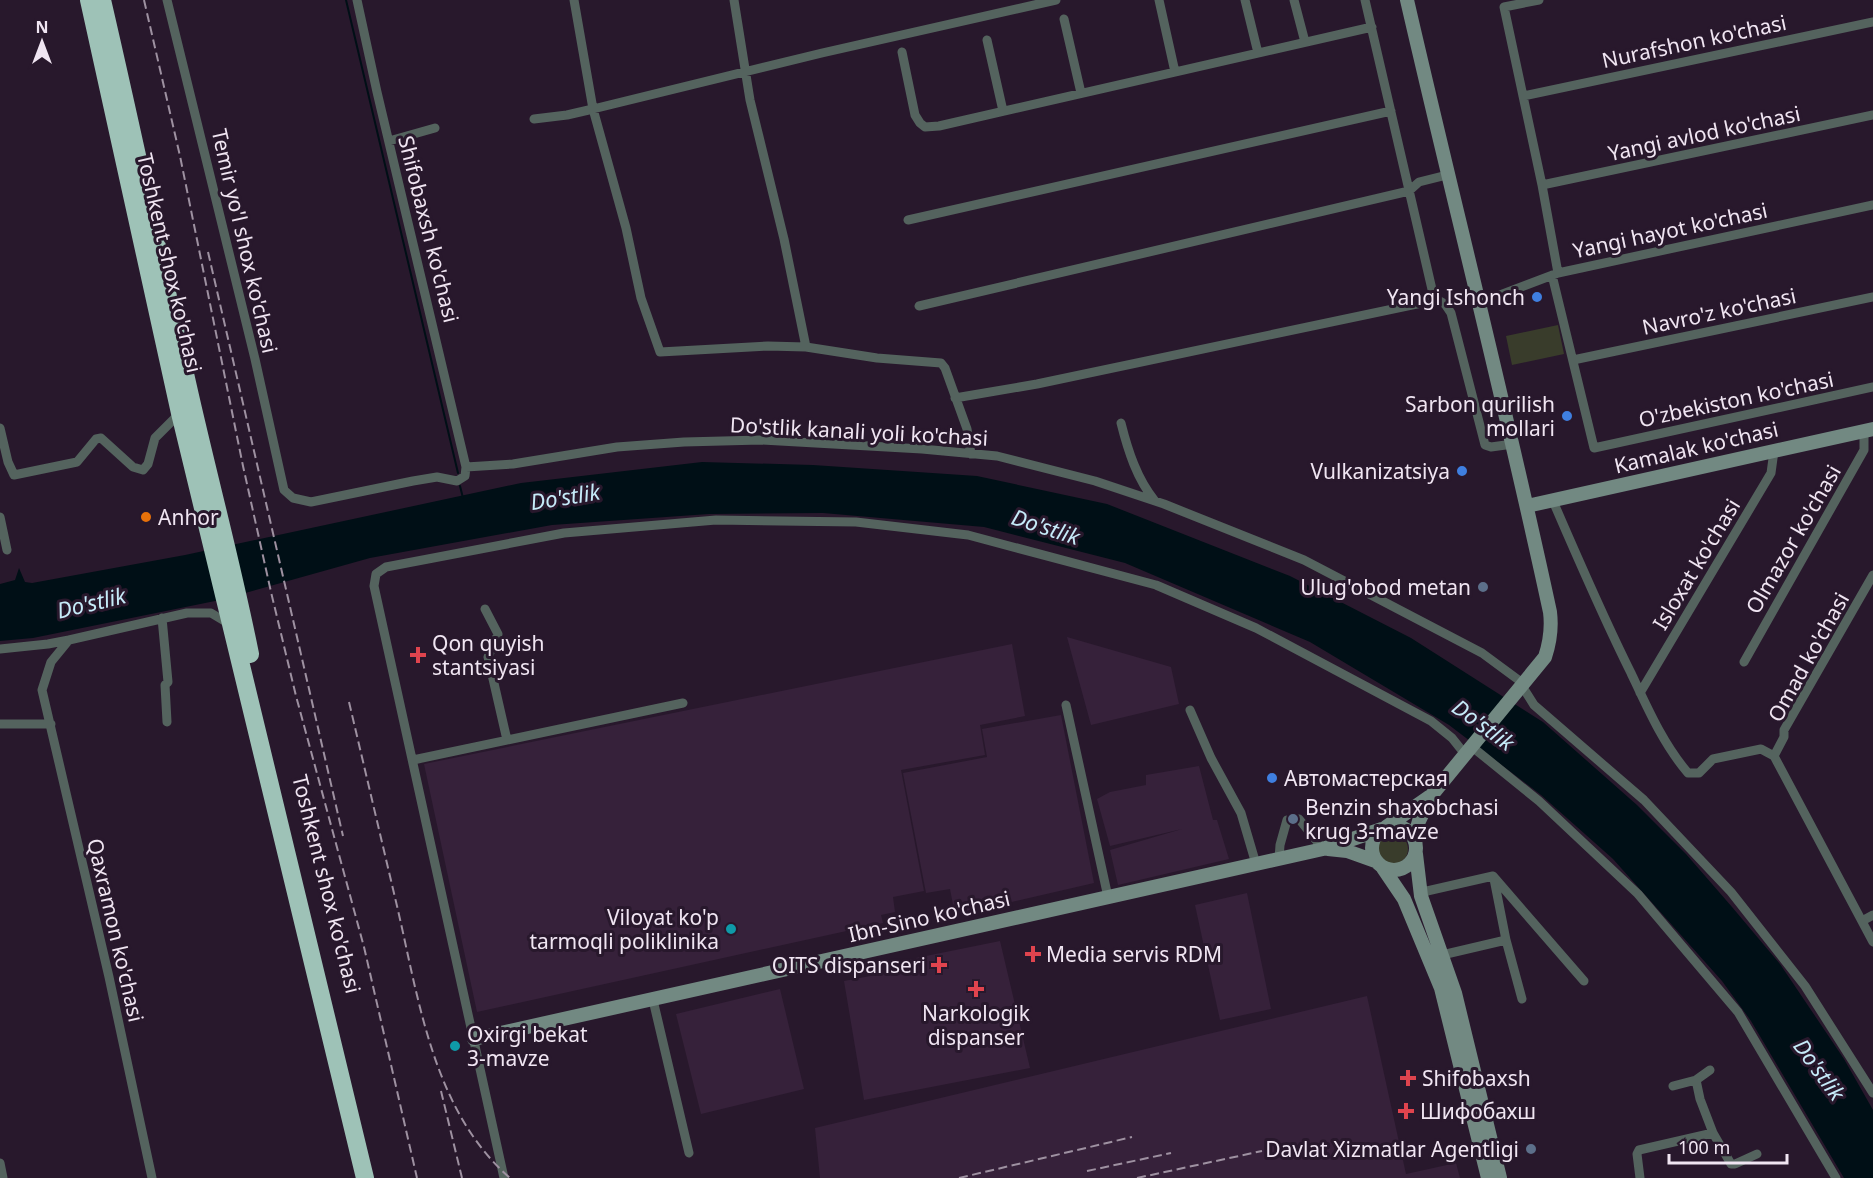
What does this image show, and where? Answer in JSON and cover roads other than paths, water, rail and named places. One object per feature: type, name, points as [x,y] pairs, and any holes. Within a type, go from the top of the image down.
[{"type":"highway","name":"Toshkent shox ko'chasi","points":[[89,0],[180,412],[218,535]]},
{"type":"highway","name":"Toshkent shox ko'chasi","points":[[102,0],[152,217],[218,535]]},
{"type":"highway","points":[[218,535],[233,601]]},
{"type":"highway","name":"Toshkent shox ko'chasi","points":[[233,601],[231,625],[365,1178]]},
{"type":"highway","name":"Toshkent shox ko'chasi","points":[[233,601],[262,711],[375,1178]]},
{"type":"main road","points":[[1407,0],[1513,444],[1550,612],[1550,641],[1545,657],[1431,796],[1414,838],[1421,896],[1455,993],[1500,1178]]},
{"type":"main road","name":"Kamalak ko'chasi","points":[[1527,506],[1869,430]]},
{"type":"main road","points":[[1323,849],[1383,828],[1431,796]]},
{"type":"main road","points":[[1414,838],[1402,827],[1383,828],[1373,840],[1371,847],[1379,865],[1407,906],[1441,988],[1488,1178]]},
{"type":"main road","points":[[1323,849],[1347,851],[1399,871],[1407,867],[1416,854]]},
{"type":"main road","name":"Ibn-Sino ko'chasi","points":[[474,1039],[1323,849]]},
{"type":"street","name":"Temir yo'l shox ko'chasi","points":[[167,0],[255,359],[284,490],[293,498],[310,502],[437,477],[457,481],[465,476],[466,467]]},
{"type":"street","name":"Shifobaxsh ko'chasi","points":[[357,0],[466,467]]},
{"type":"street","points":[[574,0],[593,109],[626,228],[641,298],[660,352],[768,346],[806,347],[877,358],[941,363],[945,368],[967,429],[971,454]]},
{"type":"street","points":[[734,0],[755,122],[784,238],[806,347]]},
{"type":"street","points":[[534,119],[567,115],[822,53],[1056,0]]},
{"type":"street","points":[[1159,0],[1174,72]]},
{"type":"street","points":[[1245,0],[1258,53]]},
{"type":"street","points":[[1294,0],[1305,42]]},
{"type":"street","points":[[1365,0],[1434,298],[1445,304],[1451,313],[1485,445],[1491,447],[1513,444]]},
{"type":"street","points":[[1539,0],[1504,7],[1542,185],[1555,274],[1573,360]]},
{"type":"street","points":[[1064,19],[1081,93]]},
{"type":"street","name":"Nurafshon ko'chasi","points":[[1523,96],[1873,22]]},
{"type":"street","points":[[902,52],[915,115],[925,127],[939,126],[1372,27]]},
{"type":"street","points":[[987,40],[1003,111]]},
{"type":"street","points":[[908,220],[1391,111]]},
{"type":"street","name":"Yangi avlod ko'chasi","points":[[1542,185],[1873,115]]},
{"type":"street","points":[[389,141],[435,128]]},
{"type":"street","points":[[919,306],[1409,191],[1419,182],[1447,175]]},
{"type":"street","name":"Yangi hayot ko'chasi","points":[[1479,303],[1555,274],[1873,205]]},
{"type":"street","name":"Navro'z ko'chasi","points":[[1573,360],[1873,297]]},
{"type":"street","points":[[955,398],[1037,384],[1431,301],[1434,298]]},
{"type":"street","name":"O'zbekiston ko'chasi","points":[[1573,360],[1594,448],[1873,387]]},
{"type":"street","points":[[0,428],[8,462],[14,475],[77,462],[96,439],[101,438],[133,468],[143,470],[148,464],[160,431],[180,412]]},
{"type":"street","points":[[1121,423],[1126,446],[1144,488],[1155,501]]},
{"type":"street","name":"Olmazor ko'chasi","points":[[1744,662],[1864,450],[1869,430]]},
{"type":"street","name":"Do'stlik kanali yoli ko'chasi","points":[[466,467],[513,464],[617,447],[761,440],[997,456],[1095,481],[1155,501],[1304,560],[1482,653],[1521,688],[1534,705],[1644,800],[1731,892],[1805,986],[1873,1093]]},
{"type":"street","name":"Isloxat ko'chasi","points":[[1640,693],[1771,473],[1774,451]]},
{"type":"street","points":[[1553,501],[1640,693],[1664,739],[1688,773],[1698,773],[1713,759],[1761,749],[1774,756],[1873,942]]},
{"type":"street","points":[[0,517],[8,550]]},
{"type":"street","points":[[504,1178],[374,586],[376,574],[386,567],[564,533],[716,520],[856,522],[968,535],[1156,585],[1256,628],[1431,721],[1539,801],[1638,894],[1738,1012],[1836,1178]]},
{"type":"street","name":"Omad ko'chasi","points":[[1774,756],[1784,737],[1784,730],[1873,575]]},
{"type":"street","points":[[485,609],[498,634],[488,657],[507,740]]},
{"type":"street","points":[[0,649],[48,644],[187,614],[211,613],[231,625]]},
{"type":"street","points":[[162,618],[168,682],[165,685],[167,722]]},
{"type":"street","name":"Qaxramon ko'chasi","points":[[69,640],[51,662],[42,690],[109,977],[152,1178]]},
{"type":"street","points":[[412,760],[683,703]]},
{"type":"street","points":[[1066,705],[1108,897]]},
{"type":"street","points":[[1190,710],[1211,758],[1241,813],[1256,864]]},
{"type":"street","points":[[0,724],[51,724]]},
{"type":"street","points":[[1299,819],[1323,849]]},
{"type":"street","points":[[1279,859],[1280,845],[1287,820]]},
{"type":"street","points":[[1421,896],[1427,891],[1493,876]]},
{"type":"street","points":[[1493,876],[1506,940],[1522,999]]},
{"type":"street","points":[[1493,876],[1584,981]]},
{"type":"street","points":[[1862,921],[1873,915]]},
{"type":"street","points":[[1442,955],[1506,940]]},
{"type":"street","points":[[652,1000],[689,1153]]},
{"type":"street","points":[[1673,1086],[1696,1080],[1710,1070]]},
{"type":"street","points":[[1696,1080],[1700,1099],[1713,1133],[1731,1164],[1757,1154]]},
{"type":"street","points":[[1640,1178],[1637,1154],[1639,1150],[1713,1133]]},
{"type":"street","points":[[0,1163],[3,1178]]},
{"type":"water","name":"Do'stlik","points":[[702,462],[813,465],[977,476],[1107,504],[1290,576],[1411,638],[1543,722],[1637,805],[1686,854],[1732,907],[1780,964],[1844,1059],[1873,1110],[1873,1178],[1844,1178],[1751,1021],[1722,981],[1613,859],[1541,795],[1449,725],[1310,642],[1125,563],[984,527],[823,513],[709,514],[552,525],[370,558],[220,600],[33,638],[0,641],[0,584],[15,580],[19,568],[25,582],[32,583],[185,555],[521,483]]},
{"type":"waterway","points":[[346,0],[458,473]]},
{"type":"waterway","points":[[460,486],[463,498]]},
{"type":"railway","points":[[144,0],[180,156],[271,592],[296,696],[364,947],[417,1178]]},
{"type":"railway","points":[[208,252],[343,836]]},
{"type":"railway","points":[[349,702],[413,979],[433,1052],[446,1087],[463,1120],[484,1151],[510,1178]]},
{"type":"railway","points":[[441,1091],[462,1178]]},
{"type":"railway","points":[[959,1178],[1132,1137]]},
{"type":"railway","points":[[1137,1178],[1262,1151]]},
{"type":"railway","points":[[1087,1171],[1171,1153]]},
{"type":"place","name":"Yangi Ishonch","points":[[1537,297]]},
{"type":"place","name":"Sarbon qurilish mollari","points":[[1567,416]]},
{"type":"place","name":"Vulkanizatsiya","points":[[1462,471]]},
{"type":"place","name":"Anhor","points":[[146,517]]},
{"type":"place","name":"Ulug'obod metan","points":[[1483,587]]},
{"type":"place","name":"Qon quyish stantsiyasi","points":[[418,655]]},
{"type":"place","name":"Автомастерская","points":[[1272,778]]},
{"type":"place","name":"Benzin shaxobchasi krug 3-mavze","points":[[1293,819]]},
{"type":"place","name":"Viloyat ko'p tarmoqli poliklinika","points":[[731,929]]},
{"type":"place","name":"Media servis RDM","points":[[1033,954]]},
{"type":"place","name":"OITS dispanseri","points":[[939,965]]},
{"type":"place","name":"Narkologik dispanser","points":[[976,989]]},
{"type":"place","name":"Oxirgi bekat 3-mavze","points":[[455,1046]]},
{"type":"place","name":"Shifobaxsh","points":[[1408,1078]]},
{"type":"place","name":"Шифобахш","points":[[1406,1111]]},
{"type":"place","name":"Davlat Xizmatlar Agentligi","points":[[1531,1149]]}]
